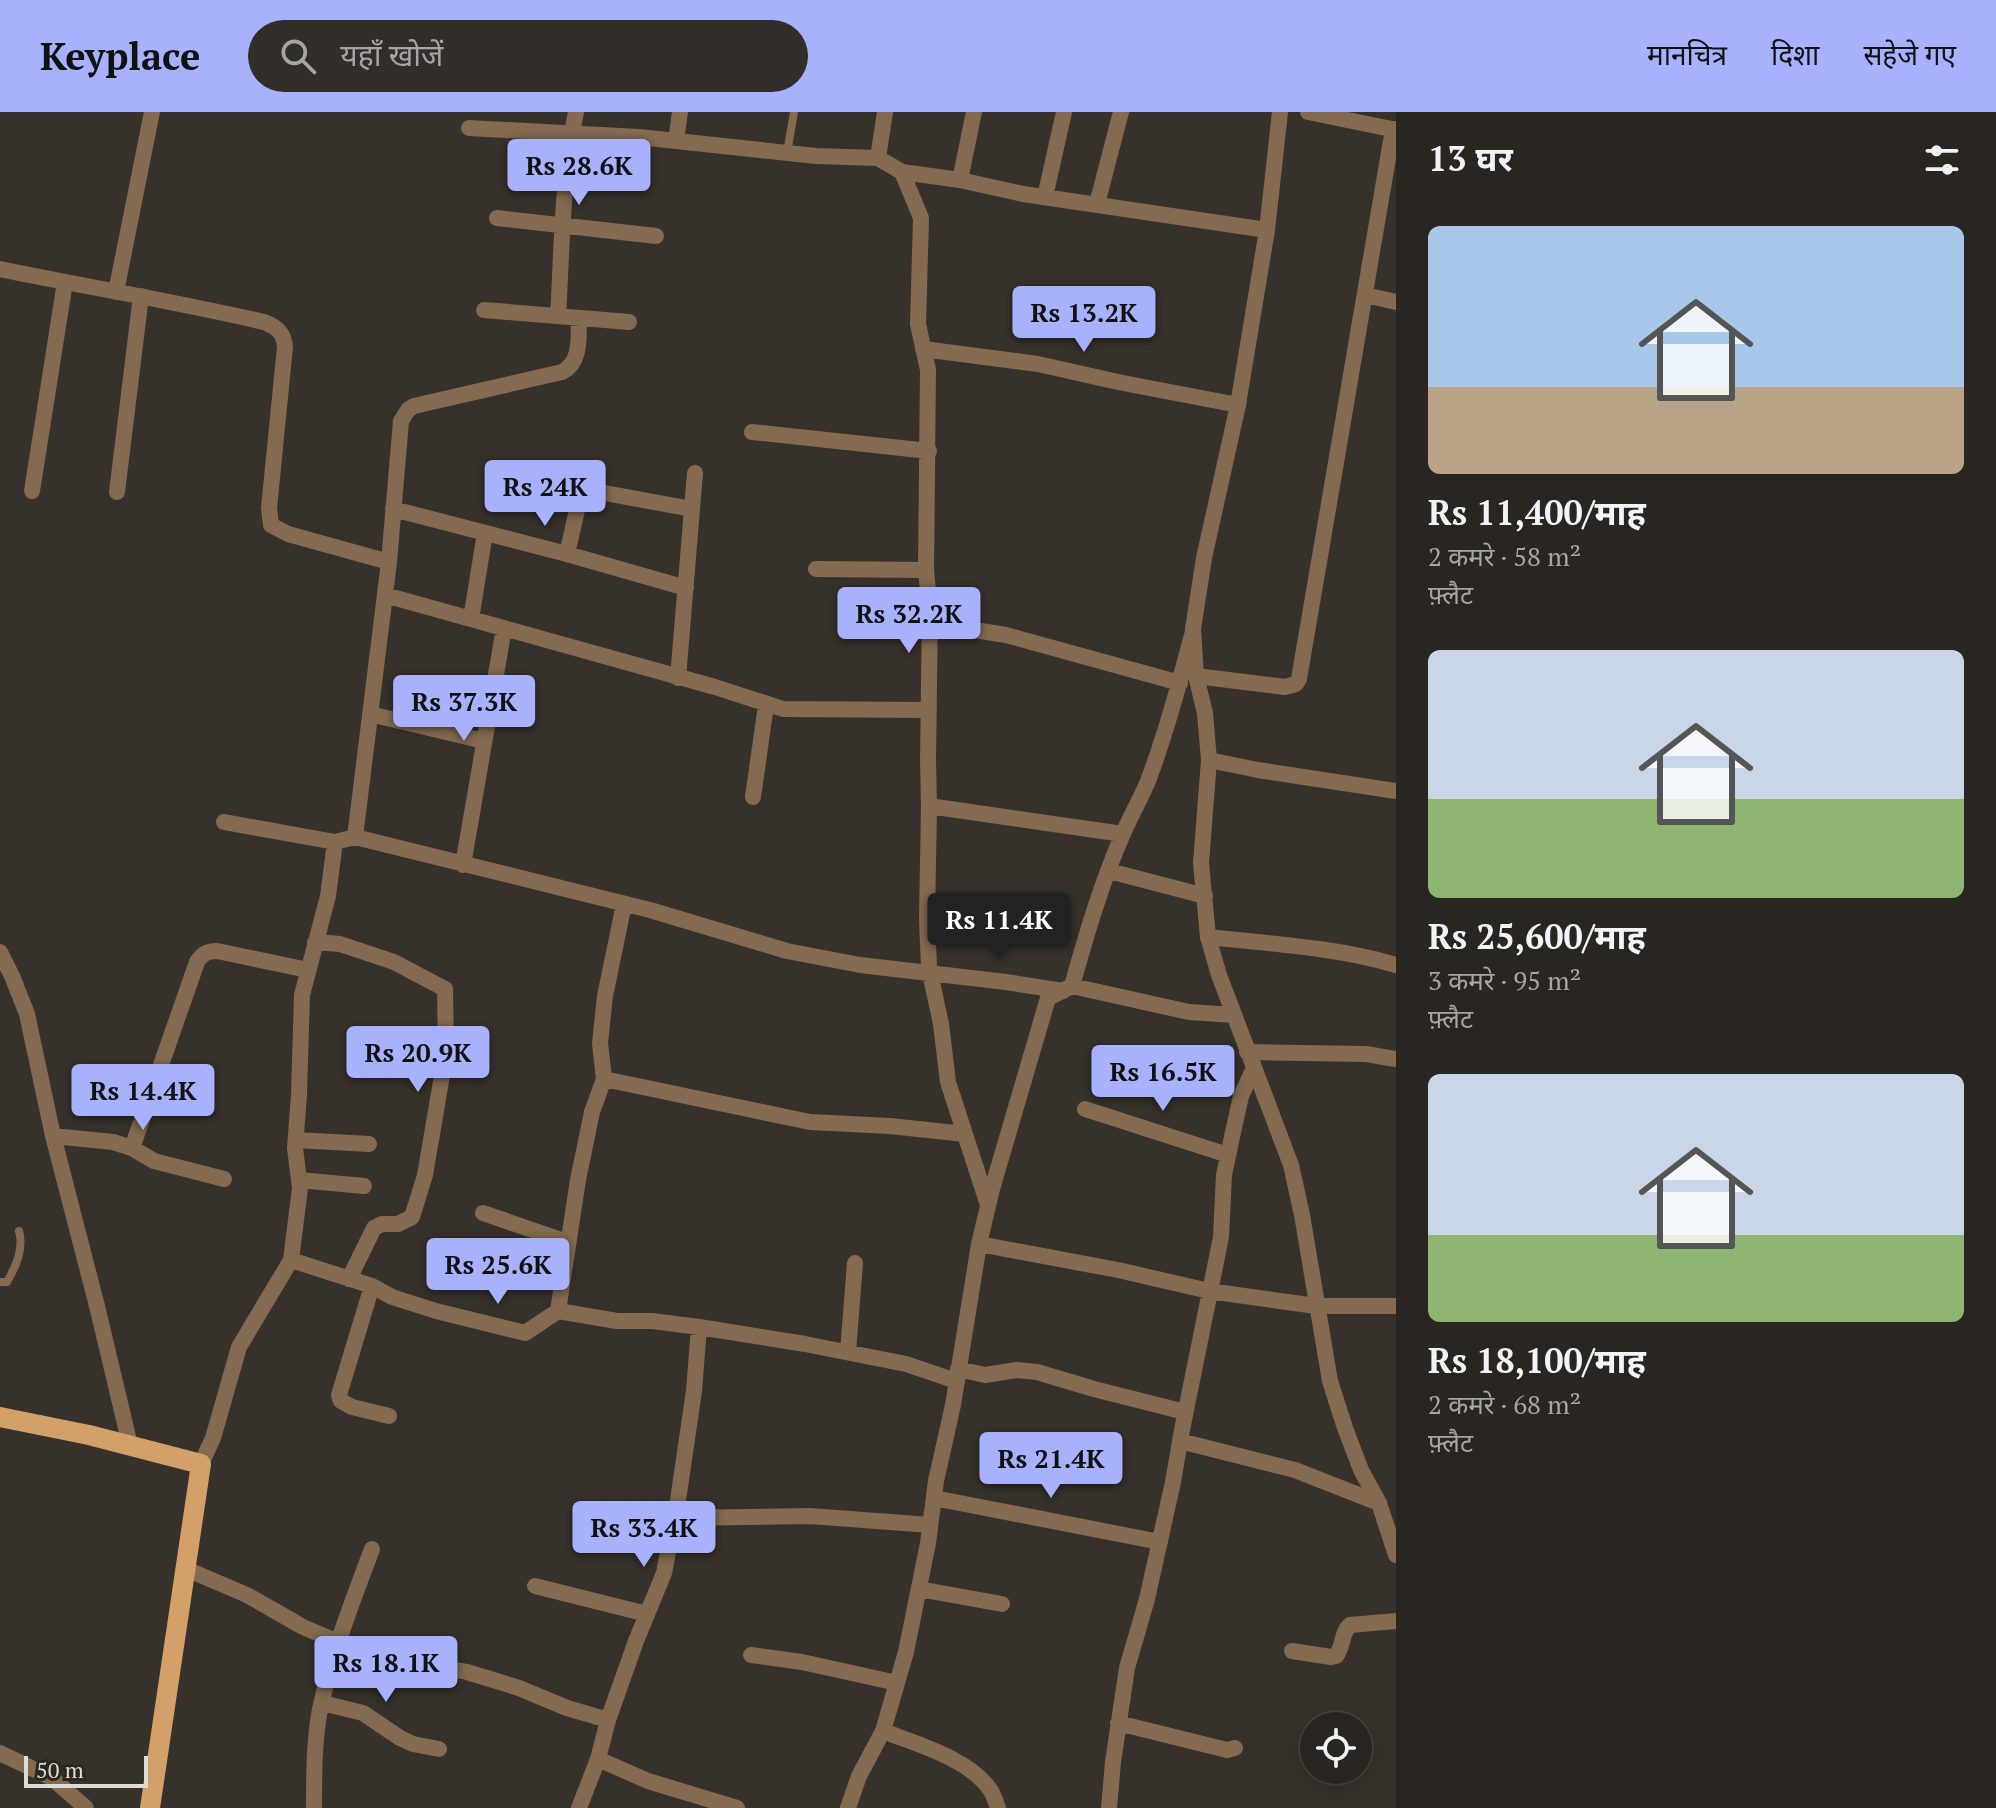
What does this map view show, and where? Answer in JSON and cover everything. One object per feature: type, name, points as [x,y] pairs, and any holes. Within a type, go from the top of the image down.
[{"type":"main road","points":[[0,1417],[201,1464],[150,1808]]},
{"type":"street","points":[[116,292],[152,112]]},
{"type":"street","points":[[558,316],[571,132],[576,112]]},
{"type":"street","points":[[676,141],[680,112]]},
{"type":"street","points":[[878,158],[885,112]]},
{"type":"street","points":[[960,180],[974,112]]},
{"type":"street","points":[[1045,197],[1064,112]]},
{"type":"street","points":[[1097,204],[1121,112]]},
{"type":"street","points":[[848,1808],[859,1776],[883,1731],[906,1652],[979,1244],[1048,998],[1068,989],[1123,834],[1148,779],[1180,683],[1238,405],[1267,230],[1280,112]]},
{"type":"street","points":[[1196,676],[1285,687],[1296,684],[1299,679],[1394,129],[1308,112]]},
{"type":"street","points":[[469,128],[571,132],[816,156],[878,158],[902,172],[1267,230]]},
{"type":"street","points":[[902,172],[921,218],[918,324],[928,370],[926,570],[930,623],[927,919],[930,974],[941,1024],[948,1082],[988,1205]]},
{"type":"street","points":[[497,218],[656,236]]},
{"type":"street","points":[[0,269],[183,303],[275,326],[284,339],[285,347],[269,508],[271,525],[288,534],[389,562]]},
{"type":"street","points":[[32,491],[65,282]]},
{"type":"street","points":[[1365,295],[1396,302]]},
{"type":"street","points":[[117,492],[141,296]]},
{"type":"street","points":[[484,310],[629,322]]},
{"type":"street","points":[[355,837],[389,562],[401,421],[414,406],[569,369],[577,353],[579,318]]},
{"type":"street","points":[[923,349],[1038,364],[1238,405]]},
{"type":"street","points":[[752,432],[929,451]]},
{"type":"street","points":[[678,678],[695,473]]},
{"type":"street","points":[[567,554],[580,497],[586,492],[692,509]]},
{"type":"street","points":[[393,509],[686,588]]},
{"type":"street","points":[[471,619],[485,533]]},
{"type":"street","points":[[816,569],[926,570]]},
{"type":"street","points":[[385,595],[783,709],[928,710]]},
{"type":"street","points":[[930,623],[1006,635],[1180,683]]},
{"type":"street","points":[[463,865],[504,628]]},
{"type":"street","points":[[1193,629],[1196,676],[1205,713],[1209,760],[1201,863],[1208,937],[1253,1070],[1291,1165],[1330,1381],[1356,1456],[1379,1503],[1396,1555]]},
{"type":"street","points":[[753,797],[766,705]]},
{"type":"street","points":[[370,714],[484,741]]},
{"type":"street","points":[[1209,760],[1396,791]]},
{"type":"street","points":[[929,806],[1123,834]]},
{"type":"street","points":[[224,822],[335,842],[355,837],[624,904],[787,951],[860,965],[1068,989],[1189,1012],[1234,1015]]},
{"type":"street","points":[[201,1464],[213,1438],[239,1347],[291,1260],[300,1188],[296,1140],[302,995],[328,896],[335,842]]},
{"type":"street","points":[[1109,871],[1205,896]]},
{"type":"street","points":[[558,1311],[578,1180],[592,1112],[604,1079],[600,1043],[605,996],[624,904]]},
{"type":"street","points":[[1208,937],[1314,949],[1396,965]]},
{"type":"street","points":[[315,942],[340,944],[394,962],[445,989],[446,1052],[425,1175],[412,1217],[398,1224],[382,1224],[374,1228],[349,1279]]},
{"type":"street","points":[[132,1148],[201,956],[217,951],[308,970]]},
{"type":"street","points":[[0,952],[27,1014],[53,1136],[130,1445]]},
{"type":"street","points":[[1247,1052],[1366,1054],[1396,1059]]},
{"type":"street","points":[[1109,1808],[1127,1668],[1147,1599],[1173,1482],[1221,1237],[1228,1155],[1241,1096],[1253,1070]]},
{"type":"street","points":[[604,1079],[810,1122],[965,1134]]},
{"type":"street","points":[[1085,1109],[1228,1155]]},
{"type":"street","points":[[53,1136],[105,1141],[132,1148],[146,1158],[163,1164],[224,1179]]},
{"type":"street","points":[[296,1140],[369,1144]]},
{"type":"street","points":[[299,1180],[364,1186]]},
{"type":"street","points":[[483,1213],[567,1242]]},
{"type":"street","points":[[979,1244],[1209,1291],[1316,1306],[1396,1306]]},
{"type":"street","points":[[291,1260],[372,1286],[406,1302],[525,1333],[558,1311],[617,1321],[652,1321],[848,1352],[957,1375],[1017,1370],[1037,1372],[1185,1412]]},
{"type":"street","points":[[848,1352],[855,1263]]},
{"type":"street","points":[[372,1286],[339,1395],[341,1401],[352,1407],[389,1416]]},
{"type":"street","points":[[579,1808],[598,1759],[608,1720],[664,1573],[694,1391],[699,1327]]},
{"type":"street","points":[[1180,1441],[1295,1470],[1379,1503]]},
{"type":"street","points":[[934,1498],[1160,1542]]},
{"type":"street","points":[[674,1518],[810,1516],[930,1525]]},
{"type":"street","points":[[314,1808],[314,1765],[322,1703],[338,1642],[372,1549]]},
{"type":"street","points":[[186,1569],[247,1595],[303,1627],[338,1642],[404,1660],[467,1672],[608,1720]]},
{"type":"street","points":[[535,1586],[647,1614]]},
{"type":"street","points":[[919,1589],[1002,1604]]},
{"type":"street","points":[[1292,1651],[1336,1656],[1350,1625],[1396,1621]]},
{"type":"street","points":[[751,1655],[802,1662],[897,1683]]},
{"type":"street","points":[[322,1703],[363,1713],[400,1738],[439,1749]]},
{"type":"street","points":[[1118,1723],[1227,1750],[1235,1748]]},
{"type":"street","points":[[883,1731],[946,1756],[975,1773],[990,1790],[998,1808]]},
{"type":"street","points":[[0,1753],[52,1778],[86,1808]]},
{"type":"street","points":[[598,1759],[648,1781],[737,1808]]},
{"type":"lane","points":[[787,153],[794,112]]},
{"type":"lane","points":[[0,1282],[7,1282],[17,1265],[21,1239],[19,1231]]}]
